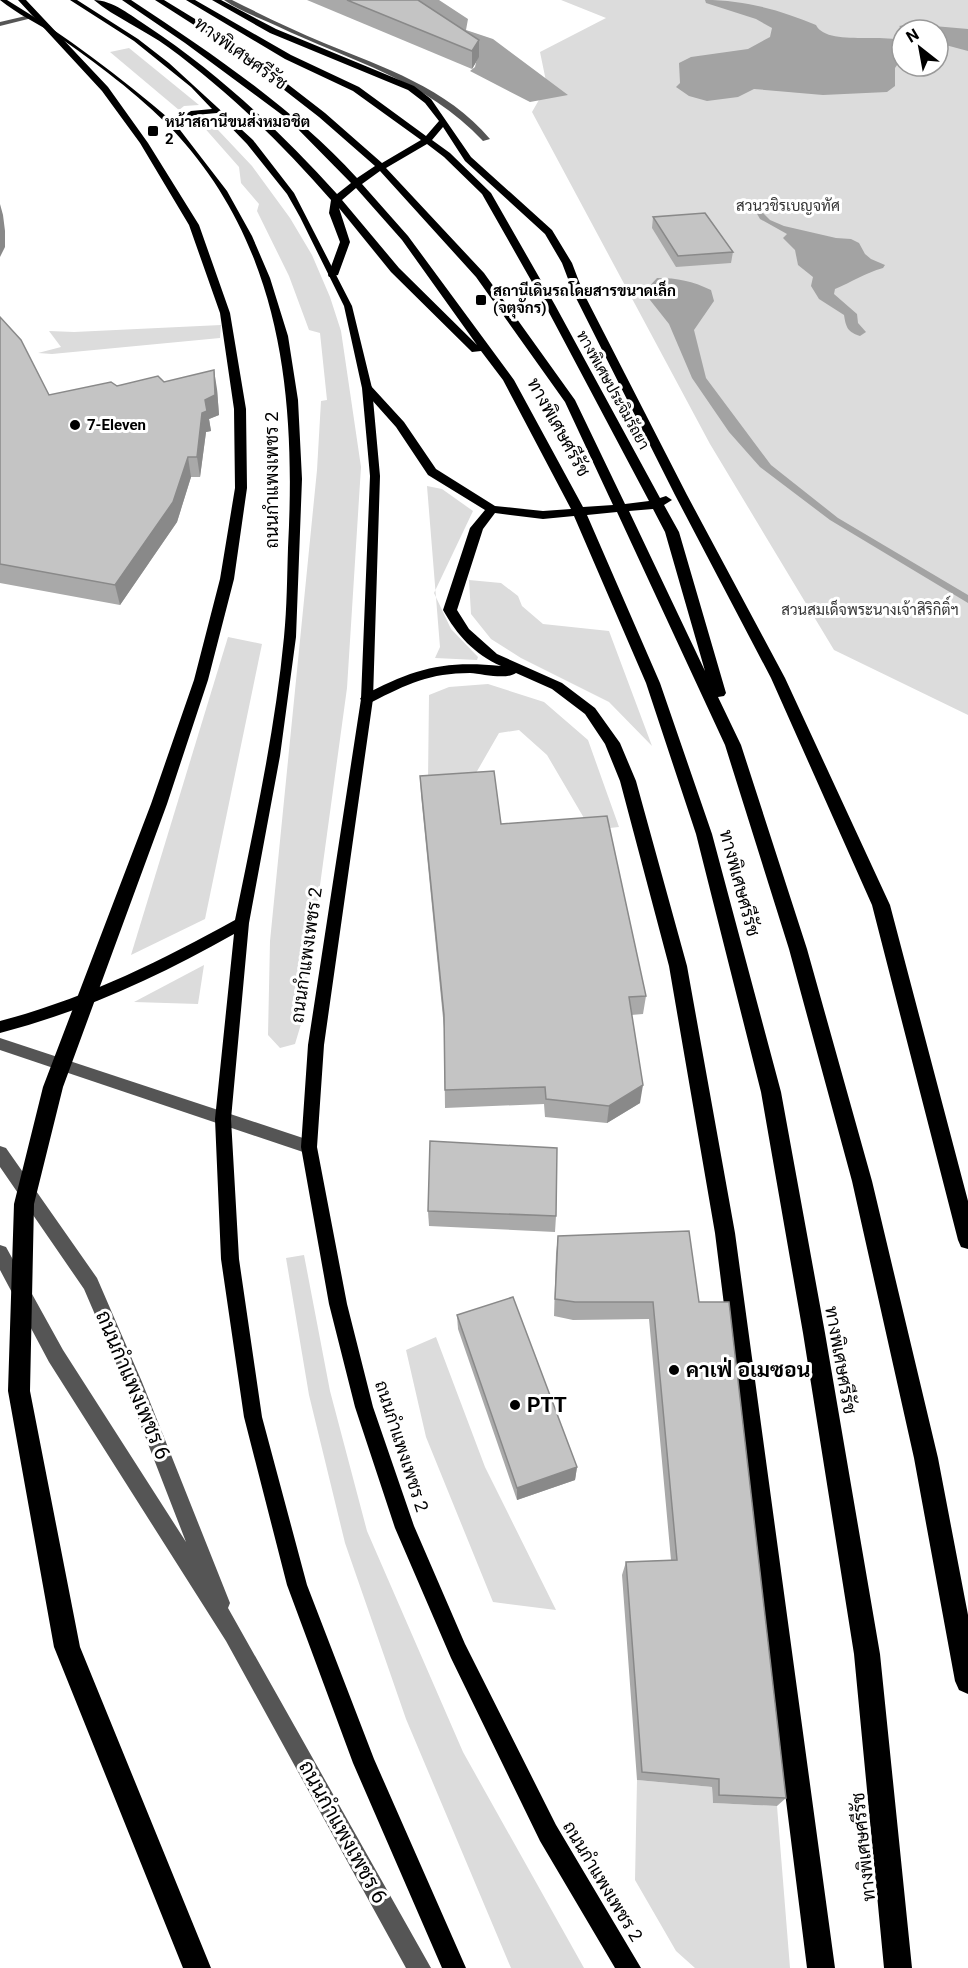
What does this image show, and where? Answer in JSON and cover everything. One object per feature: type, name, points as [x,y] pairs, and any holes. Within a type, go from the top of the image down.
[{"type":"highway","points":[[98,0],[161,39],[203,70],[243,105],[293,153],[427,303],[508,380]]},
{"type":"highway","name":"ทางพิเศษศรีรัช","points":[[126,0],[188,41],[292,118],[405,238],[508,380],[572,496],[653,683],[704,834],[771,1092],[867,1654],[898,1968]]},
{"type":"highway","name":"ทางพิเศษศรีรัช","points":[[159,0],[233,46],[322,115],[378,164],[480,275],[571,402],[733,744],[798,949],[862,1181],[926,1458],[968,1681]]},
{"type":"highway","name":"ทางพิเศษประจิมรัถยา","points":[[190,0],[288,57],[357,90],[447,155],[486,193],[550,305],[672,532],[733,744]]},
{"type":"highway","points":[[216,0],[273,31],[411,88],[428,101],[468,159],[549,232],[567,263],[578,292],[681,495],[778,678],[881,905],[968,1240]]},
{"type":"highway","points":[[16,7],[105,89],[144,143],[194,225],[225,313],[240,409],[241,488],[226,579],[201,680],[159,804],[53,1087],[24,1204],[23,1239],[19,1391],[68,1647],[197,1968]]},
{"type":"highway","points":[[333,275],[345,242],[334,213],[335,201],[363,178],[388,162],[415,150],[431,138],[443,121]]},
{"type":"highway","points":[[367,388],[400,425],[432,472],[492,509],[543,515],[652,505],[681,495]]},
{"type":"highway","points":[[492,509],[477,528],[450,610],[463,632],[492,657],[557,686],[590,711],[612,743],[628,781],[678,966],[725,1233],[821,1968]]},
{"type":"highway","points":[[367,699],[414,676],[453,668],[480,668],[529,675]]},
{"type":"main road","name":"ถนนกำแพงเพชร 2","points":[[3,0],[60,35],[115,75],[173,126],[199,157],[223,191],[248,236],[266,278],[283,336],[293,400],[297,479],[290,637],[274,756],[242,923],[223,1119],[230,1259],[253,1417],[297,1585],[364,1763],[454,1968]]},
{"type":"main road","name":"ถนนกำแพงเพชร 2","points":[[73,0],[127,34],[167,64],[250,142],[290,193],[348,306],[367,388],[375,476],[367,699],[316,1045],[309,1147],[341,1315],[364,1407],[405,1528],[458,1651],[548,1833],[628,1968]]},
{"type":"main road","points":[[173,126],[181,116],[188,113],[218,111]]},
{"type":"main road","points":[[0,1027],[58,1011],[120,986],[175,960],[242,923]]},
{"type":"street","points":[[226,0],[321,44],[418,84],[443,100],[476,127],[486,139]]},
{"type":"street","points":[[0,24],[30,17]]},
{"type":"street","points":[[0,1044],[309,1147]]},
{"type":"street","name":"ถนนกำแพงเพชร 6","points":[[0,1153],[91,1284],[133,1382],[233,1634]]},
{"type":"street","name":"ถนนกำแพงเพชร 6","points":[[0,1253],[56,1356],[233,1634],[419,1968]]},
{"type":"green space","name":"สวนวชิรเบญจทัศ","points":[[561,0],[968,0],[968,715],[834,650],[710,444],[532,112],[547,86],[540,52],[606,18]]},
{"type":"green space","points":[[129,48],[199,105],[184,106],[179,110],[110,52]]},
{"type":"green space","points":[[202,113],[252,166],[290,218],[312,255],[330,297],[341,331],[361,467],[347,688],[301,1024],[295,1044],[280,1048],[268,1035],[270,941],[317,470],[321,401],[327,400],[320,333],[309,330],[289,276],[257,211],[259,204],[241,183],[239,167],[194,116]]},
{"type":"green space","points":[[221,325],[220,338],[52,354],[38,353],[61,347],[49,331],[74,332]]},
{"type":"green space","points":[[427,486],[442,489],[473,511],[435,590]]},
{"type":"green space","points":[[469,580],[501,583],[518,596],[522,606],[543,624],[609,631],[652,746],[609,702],[521,658],[491,639],[471,614]]},
{"type":"green space","points":[[436,597],[451,629],[478,657],[477,660],[435,658],[440,647]]},
{"type":"green space","points":[[228,637],[262,644],[205,919],[131,955]]},
{"type":"green space","points":[[488,684],[544,702],[588,740],[619,827],[591,830],[547,755],[519,730],[499,733],[476,773],[428,780],[429,695],[449,687]]},
{"type":"green space","points":[[204,965],[198,1004],[134,1002]]},
{"type":"green space","points":[[304,1255],[330,1391],[367,1531],[463,1752],[584,1968],[511,1968],[406,1719],[345,1543],[309,1395],[286,1258]]},
{"type":"green space","points":[[436,1337],[485,1467],[556,1610],[493,1602],[426,1437],[406,1350]]},
{"type":"green space","points":[[637,1780],[712,1787],[713,1803],[777,1806],[790,1968],[695,1968],[676,1951],[635,1880]]},
{"type":"shaded area","points":[[410,0],[439,0],[468,19],[466,30],[493,39],[568,95],[530,102],[470,71],[475,67],[477,58]]},
{"type":"shaded area","points":[[705,0],[734,2],[776,10],[816,25],[831,35],[890,39],[890,78],[895,78],[895,86],[887,92],[823,95],[754,89],[738,97],[707,101],[689,96],[676,87],[680,83],[679,63],[691,57],[748,49],[770,37],[772,28],[756,19],[706,3]]},
{"type":"shaded area","points":[[950,27],[968,29],[968,51],[950,46]]},
{"type":"shaded area","points":[[760,210],[770,220],[784,226],[836,238],[851,239],[859,243],[871,259],[885,265],[883,268],[835,289],[834,294],[857,314],[858,323],[866,332],[860,336],[850,331],[844,315],[819,299],[811,286],[813,277],[798,265],[795,250],[783,238],[787,234],[760,219],[756,212]]},
{"type":"shaded area","points":[[657,278],[685,281],[711,290],[714,301],[694,330],[706,378],[771,465],[838,518],[968,595],[968,603],[830,520],[760,467],[729,432],[692,378],[669,324],[650,300],[647,289]]},
{"type":"building","points":[[347,0],[418,0],[479,40],[472,51]]},
{"type":"building","points":[[705,213],[733,252],[678,256],[653,217]]},
{"type":"building","points":[[0,317],[21,340],[49,395],[111,382],[117,386],[158,376],[164,382],[214,370],[215,395],[205,400],[207,411],[202,413],[197,457],[188,457],[173,502],[115,585],[0,564]]},
{"type":"building","points":[[494,771],[501,824],[607,816],[646,996],[629,997],[643,1085],[609,1106],[546,1099],[545,1087],[445,1090],[444,1015],[420,776]]},
{"type":"building","points":[[430,1141],[557,1148],[556,1216],[428,1211]]},
{"type":"building","points":[[689,1231],[699,1302],[729,1302],[786,1798],[719,1795],[719,1779],[642,1772],[626,1562],[677,1560],[653,1302],[575,1302],[555,1299],[558,1236]]},
{"type":"building","name":"PTT","points":[[513,1297],[577,1467],[517,1488],[457,1315]]},
{"type":"place","name":"หน้าสถานีขนส่งหมอชิต 2","points":[[153,131]]},
{"type":"place","name":"สถานีเดินรถโดยสารขนาดเล็ก (จตุจักร)","points":[[481,300]]},
{"type":"place","name":"7-Eleven","points":[[75,425]]},
{"type":"place","name":"คาเฟ่ อเมซอน","points":[[674,1370]]},
{"type":"place","name":"PTT","points":[[515,1405]]},
{"type":"park label","name":"สวนสมเด็จพระนางเจ้าสิริกิติ์ฯ","points":[[870,610]]}]
